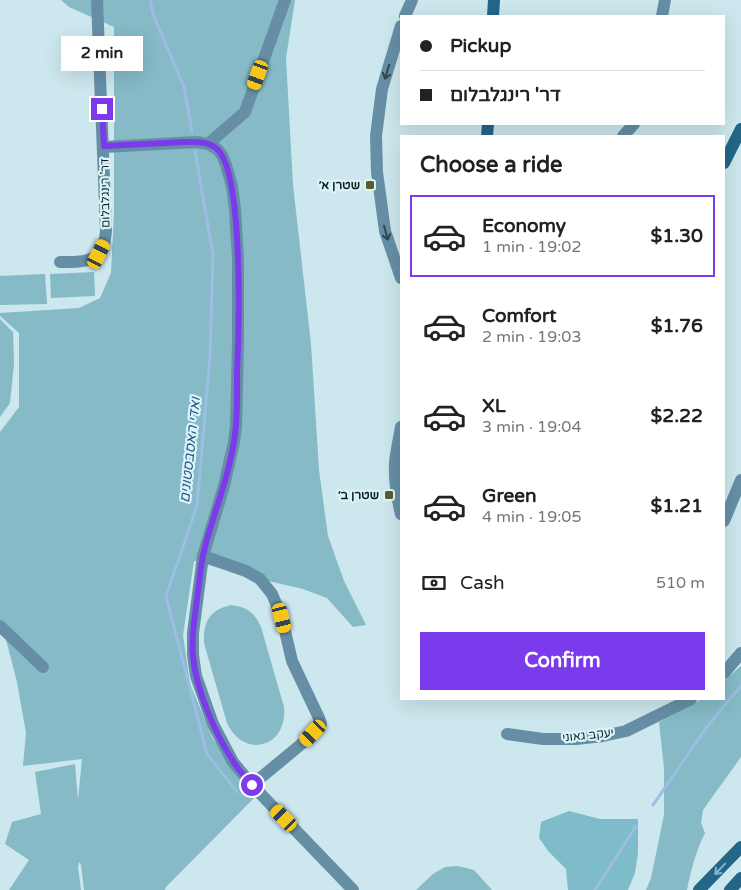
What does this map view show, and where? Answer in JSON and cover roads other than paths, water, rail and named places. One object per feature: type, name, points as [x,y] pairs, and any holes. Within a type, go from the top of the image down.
[{"type":"main road","points":[[493,15],[494,0]]},
{"type":"main road","points":[[725,161],[741,129]]},
{"type":"main road","points":[[699,890],[741,847]]},
{"type":"main road","points":[[730,890],[741,878]]},
{"type":"street","name":"דר' רינגלבלום","points":[[60,262],[78,262],[99,254],[104,244],[106,231],[97,0]]},
{"type":"street","points":[[208,144],[245,112],[285,0]]},
{"type":"street","points":[[405,15],[412,0]]},
{"type":"street","points":[[662,15],[665,0]]},
{"type":"street","points":[[400,29],[382,89],[376,136],[377,172],[385,231],[400,275]]},
{"type":"street","points":[[623,135],[633,125]]},
{"type":"street","points":[[104,146],[196,142],[208,144],[217,149],[226,165],[232,186],[238,259],[236,426],[224,486],[202,556],[193,633],[193,655],[196,676],[213,724],[233,762],[252,785],[353,890]]},
{"type":"street","points":[[400,434],[395,462],[400,510]]},
{"type":"street","points":[[725,519],[741,480]]},
{"type":"street","points":[[202,556],[246,571],[260,579],[272,594],[282,618],[292,661],[321,724],[305,741],[252,785]]},
{"type":"street","points":[[0,626],[42,667]]},
{"type":"street","points":[[725,672],[741,653]]},
{"type":"street","name":"יעקב גאוני","points":[[508,734],[544,739],[576,739],[603,736],[626,730],[689,700]]},
{"type":"waterway","name":"ואדי האסבסטונים","points":[[150,0],[153,14],[184,87],[192,132]]},
{"type":"waterway","name":"ואדי האסבסטונים","points":[[195,151],[213,255],[210,356],[197,506],[166,596],[207,754],[237,792]]},
{"type":"waterway","points":[[653,805],[706,728],[741,686]]},
{"type":"waterway","points":[[595,890],[636,826]]},
{"type":"place","name":"שטרן א׳","points":[[370,185]]},
{"type":"place","name":"שטרן ב׳","points":[[389,495]]}]
